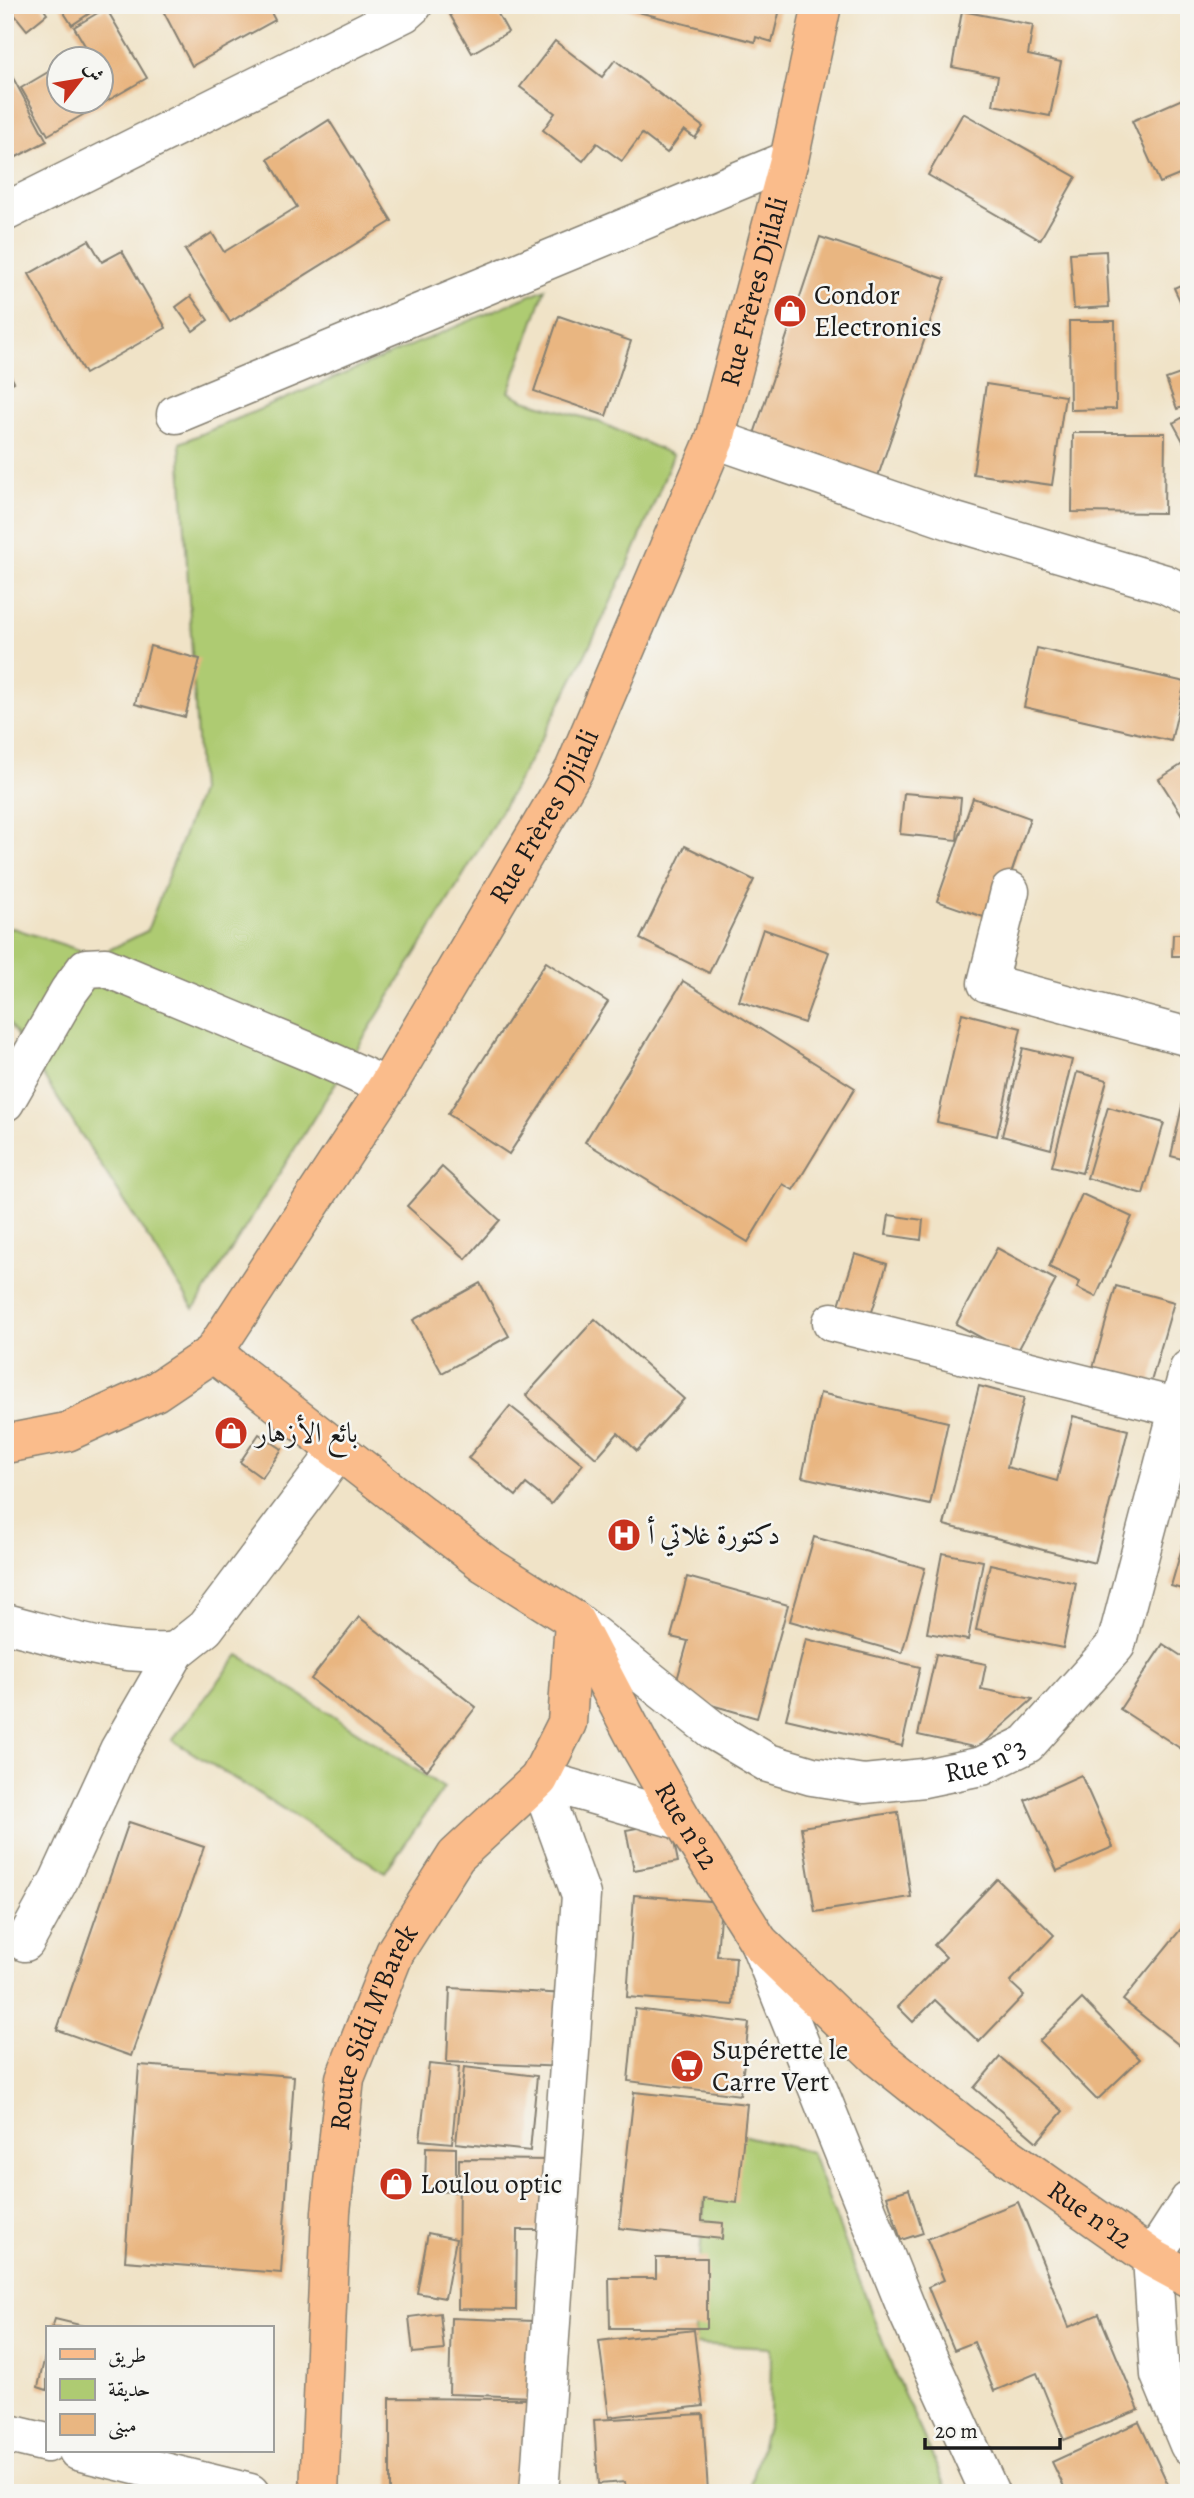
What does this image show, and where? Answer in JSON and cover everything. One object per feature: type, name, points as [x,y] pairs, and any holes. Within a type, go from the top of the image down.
[{"type":"main road","name":"Rue Frères Djilali","points":[[5,1444],[67,1432],[155,1392],[213,1353],[387,1087],[574,770],[715,439],[789,160],[822,5]]},
{"type":"main road","points":[[213,1353],[485,1564],[575,1620]]},
{"type":"main road","name":"Route Sidi M'Barek","points":[[319,2493],[331,2212],[345,2078],[395,1952],[456,1856],[539,1779],[567,1723],[575,1620]]},
{"type":"main road","name":"Rue n°12","points":[[575,1620],[640,1746],[683,1821],[759,1942],[879,2057],[963,2125],[1152,2258],[1189,2278]]},
{"type":"street","points":[[5,212],[404,13],[413,5]]},
{"type":"street","points":[[176,414],[789,160]]},
{"type":"street","points":[[715,439],[952,521],[1165,584],[1189,596]]},
{"type":"street","points":[[1010,891],[987,983],[1189,1037]]},
{"type":"street","points":[[5,1102],[80,976],[86,968],[104,967],[387,1087]]},
{"type":"street","points":[[832,1322],[1179,1408]]},
{"type":"street","name":"Rue n°3","points":[[575,1620],[714,1731],[768,1763],[812,1776],[864,1784],[924,1778],[982,1766],[1027,1744],[1116,1645],[1189,1369]]},
{"type":"street","points":[[25,1942],[59,1880],[119,1750],[176,1651],[205,1628],[339,1450]]},
{"type":"street","points":[[5,1623],[102,1647],[150,1654],[176,1651]]},
{"type":"street","points":[[539,1779],[683,1821]]},
{"type":"street","points":[[539,1779],[581,1895],[539,2493]]},
{"type":"street","points":[[759,1942],[909,2315],[990,2493]]},
{"type":"street","points":[[1189,2201],[1152,2258],[1160,2375],[1189,2445]]},
{"type":"street","points":[[5,2433],[46,2443]]},
{"type":"street","points":[[82,2452],[250,2493]]},
{"type":"green space","points":[[545,289],[509,392],[524,400],[599,422],[673,455],[616,592],[513,790],[399,981],[194,1309],[5,1017],[5,929],[13,928],[97,956],[147,931],[200,792],[180,443]]},
{"type":"green space","points":[[239,1655],[444,1788],[385,1872],[172,1740]]},
{"type":"green space","points":[[709,2127],[811,2152],[894,2372],[949,2493],[749,2493],[770,2416],[771,2348],[694,2344]]},
{"type":"building","points":[[7,5],[41,5],[47,14],[27,30]]},
{"type":"building","points":[[59,5],[102,5],[72,25]]},
{"type":"building","points":[[160,5],[267,5],[275,20],[192,66]]},
{"type":"building","points":[[462,5],[493,5],[508,32],[472,53],[449,13]]},
{"type":"building","points":[[611,5],[781,5],[772,42],[756,37],[755,42]]},
{"type":"building","points":[[106,8],[147,78],[116,96],[116,46],[85,46],[74,27]]},
{"type":"building","points":[[962,11],[1033,25],[1028,55],[1061,62],[1050,116],[993,105],[998,76],[952,67]]},
{"type":"building","points":[[555,41],[602,77],[615,60],[703,127],[695,138],[684,130],[667,153],[642,134],[622,161],[597,143],[583,161],[543,130],[555,113],[520,87]]},
{"type":"building","points":[[5,63],[47,141],[5,163]]},
{"type":"building","points":[[46,73],[46,116],[81,116],[48,135],[21,88]]},
{"type":"building","points":[[1189,96],[1189,171],[1160,183],[1132,121]]},
{"type":"building","points":[[963,113],[1076,177],[1040,240],[928,175]]},
{"type":"building","points":[[329,120],[392,221],[230,322],[185,250],[212,233],[224,252],[297,207],[268,159]]},
{"type":"building","points":[[820,237],[945,279],[873,491],[749,449]]},
{"type":"building","points":[[89,240],[102,262],[122,251],[166,328],[85,374],[29,274]]},
{"type":"building","points":[[1106,251],[1109,307],[1074,309],[1070,253]]},
{"type":"building","points":[[1189,281],[1189,320],[1174,288]]},
{"type":"building","points":[[191,296],[208,320],[193,331],[176,307]]},
{"type":"building","points":[[559,316],[631,341],[606,416],[534,391]]},
{"type":"building","points":[[1069,321],[1115,321],[1116,409],[1070,410]]},
{"type":"building","points":[[5,365],[14,382],[5,387]]},
{"type":"building","points":[[1189,371],[1189,405],[1177,409],[1166,379]]},
{"type":"building","points":[[986,384],[1065,396],[1052,485],[973,474]]},
{"type":"building","points":[[1189,414],[1189,452],[1173,423]]},
{"type":"building","points":[[1073,433],[1165,433],[1164,513],[1072,512]]},
{"type":"building","points":[[150,646],[200,659],[185,717],[135,704]]},
{"type":"building","points":[[1037,648],[1185,682],[1171,741],[1024,707]]},
{"type":"building","points":[[1189,760],[1189,826],[1159,779]]},
{"type":"building","points":[[904,793],[961,798],[957,840],[900,834]]},
{"type":"building","points":[[973,798],[1030,818],[995,921],[937,901]]},
{"type":"building","points":[[685,846],[754,880],[709,973],[640,939]]},
{"type":"building","points":[[763,929],[829,952],[804,1023],[739,1001]]},
{"type":"building","points":[[1173,934],[1189,934],[1189,956],[1172,956]]},
{"type":"building","points":[[546,962],[608,1002],[509,1154],[448,1114]]},
{"type":"building","points":[[683,981],[855,1088],[793,1190],[783,1184],[748,1242],[585,1142]]},
{"type":"building","points":[[962,1013],[1021,1028],[997,1136],[937,1122]]},
{"type":"building","points":[[1023,1048],[1072,1060],[1051,1149],[1002,1136]]},
{"type":"building","points":[[1077,1072],[1107,1080],[1082,1173],[1052,1166]]},
{"type":"building","points":[[1183,1102],[1189,1103],[1189,1161],[1171,1156]]},
{"type":"building","points":[[1108,1107],[1164,1123],[1143,1194],[1087,1178]]},
{"type":"building","points":[[442,1167],[500,1220],[466,1259],[407,1206]]},
{"type":"building","points":[[1082,1194],[1132,1217],[1096,1297],[1077,1288],[1080,1282],[1049,1267]]},
{"type":"building","points":[[889,1215],[923,1220],[921,1240],[886,1235]]},
{"type":"building","points":[[997,1248],[1056,1280],[1015,1356],[956,1324]]},
{"type":"building","points":[[855,1254],[887,1264],[870,1318],[838,1308]]},
{"type":"building","points":[[480,1283],[509,1336],[442,1373],[413,1320]]},
{"type":"building","points":[[1116,1286],[1174,1302],[1148,1392],[1091,1375]]},
{"type":"building","points":[[595,1319],[684,1399],[637,1451],[618,1433],[596,1458],[526,1395]]},
{"type":"building","points":[[979,1386],[1024,1398],[1007,1467],[1057,1481],[1073,1416],[1128,1430],[1095,1563],[944,1525]]},
{"type":"building","points":[[820,1393],[948,1422],[930,1505],[802,1477]]},
{"type":"building","points":[[510,1406],[583,1464],[551,1504],[526,1484],[516,1496],[468,1458]]},
{"type":"building","points":[[259,1434],[282,1449],[262,1478],[240,1462]]},
{"type":"building","points":[[1189,1527],[1189,1591],[1171,1586]]},
{"type":"building","points":[[814,1537],[925,1568],[902,1653],[790,1621]]},
{"type":"building","points":[[942,1553],[983,1561],[968,1640],[927,1633]]},
{"type":"building","points":[[990,1564],[1076,1583],[1063,1648],[976,1630]]},
{"type":"building","points":[[687,1577],[788,1605],[757,1718],[673,1694],[688,1641],[671,1637]]},
{"type":"building","points":[[359,1617],[476,1707],[427,1770],[311,1679]]},
{"type":"building","points":[[806,1639],[920,1667],[902,1746],[786,1719]]},
{"type":"building","points":[[1163,1644],[1189,1661],[1189,1754],[1120,1709]]},
{"type":"building","points":[[936,1654],[986,1664],[981,1689],[1033,1699],[978,1748],[918,1735]]},
{"type":"building","points":[[1081,1775],[1113,1847],[1057,1871],[1025,1800]]},
{"type":"building","points":[[898,1812],[911,1897],[815,1912],[801,1827]]},
{"type":"building","points":[[129,1822],[204,1847],[131,2056],[57,2030]]},
{"type":"building","points":[[670,1822],[678,1862],[634,1870],[626,1830]]},
{"type":"building","points":[[997,1879],[1054,1935],[1010,1982],[1024,1995],[979,2042],[935,2000],[913,2022],[898,2007],[946,1957],[934,1945]]},
{"type":"building","points":[[634,1895],[721,1902],[717,1956],[736,1957],[733,2005],[627,1997]]},
{"type":"building","points":[[1189,1919],[1189,2043],[1184,2049],[1123,2000]]},
{"type":"building","points":[[450,1988],[568,1994],[565,2067],[447,2062]]},
{"type":"building","points":[[1082,1999],[1140,2059],[1097,2100],[1039,2041]]},
{"type":"building","name":"Supérette le Carre Vert","points":[[635,2009],[749,2023],[740,2095],[628,2081]]},
{"type":"building","points":[[1000,2057],[1063,2111],[1037,2142],[974,2088]]},
{"type":"building","points":[[429,2064],[459,2067],[452,2143],[420,2140]]},
{"type":"building","points":[[139,2065],[294,2076],[281,2273],[125,2261]]},
{"type":"building","points":[[464,2067],[537,2076],[530,2151],[456,2143]]},
{"type":"building","points":[[634,2092],[747,2104],[737,2203],[703,2199],[702,2221],[723,2223],[722,2239],[619,2228]]},
{"type":"building","points":[[426,2147],[456,2148],[456,2192],[425,2191]]},
{"type":"building","points":[[459,2159],[555,2160],[554,2230],[517,2230],[516,2310],[458,2309]]},
{"type":"building","points":[[909,2189],[923,2233],[901,2240],[887,2196]]},
{"type":"building","points":[[1018,2202],[1069,2327],[1099,2314],[1139,2410],[1064,2440],[1037,2373],[994,2391],[974,2342],[954,2350],[928,2287],[944,2280],[927,2239]]},
{"type":"building","points":[[428,2233],[456,2239],[445,2298],[417,2293]]},
{"type":"building","points":[[656,2258],[707,2258],[707,2328],[610,2328],[609,2278],[656,2278]]},
{"type":"building","points":[[440,2313],[444,2350],[413,2353],[409,2317]]},
{"type":"building","points":[[451,2318],[534,2321],[532,2397],[449,2394]]},
{"type":"building","points":[[55,2319],[84,2326],[53,2326]]},
{"type":"building","points":[[694,2330],[703,2406],[609,2417],[599,2341]]},
{"type":"building","points":[[46,2352],[46,2390],[38,2387]]},
{"type":"building","points":[[390,2398],[533,2399],[534,2487],[492,2488],[492,2493],[390,2493]]},
{"type":"building","points":[[703,2414],[708,2492],[626,2493],[625,2482],[598,2484],[594,2420]]},
{"type":"building","points":[[1139,2422],[1172,2493],[1067,2493],[1052,2462]]},
{"type":"place","name":"Condor Electronics","points":[[790,311]]},
{"type":"place","name":"بائع الأزهار","points":[[231,1433]]},
{"type":"place","name":"دكتورة غلاتي أ","points":[[624,1535]]},
{"type":"place","name":"Supérette le Carre Vert","points":[[687,2066]]},
{"type":"place","name":"Loulou optic","points":[[396,2184]]}]
